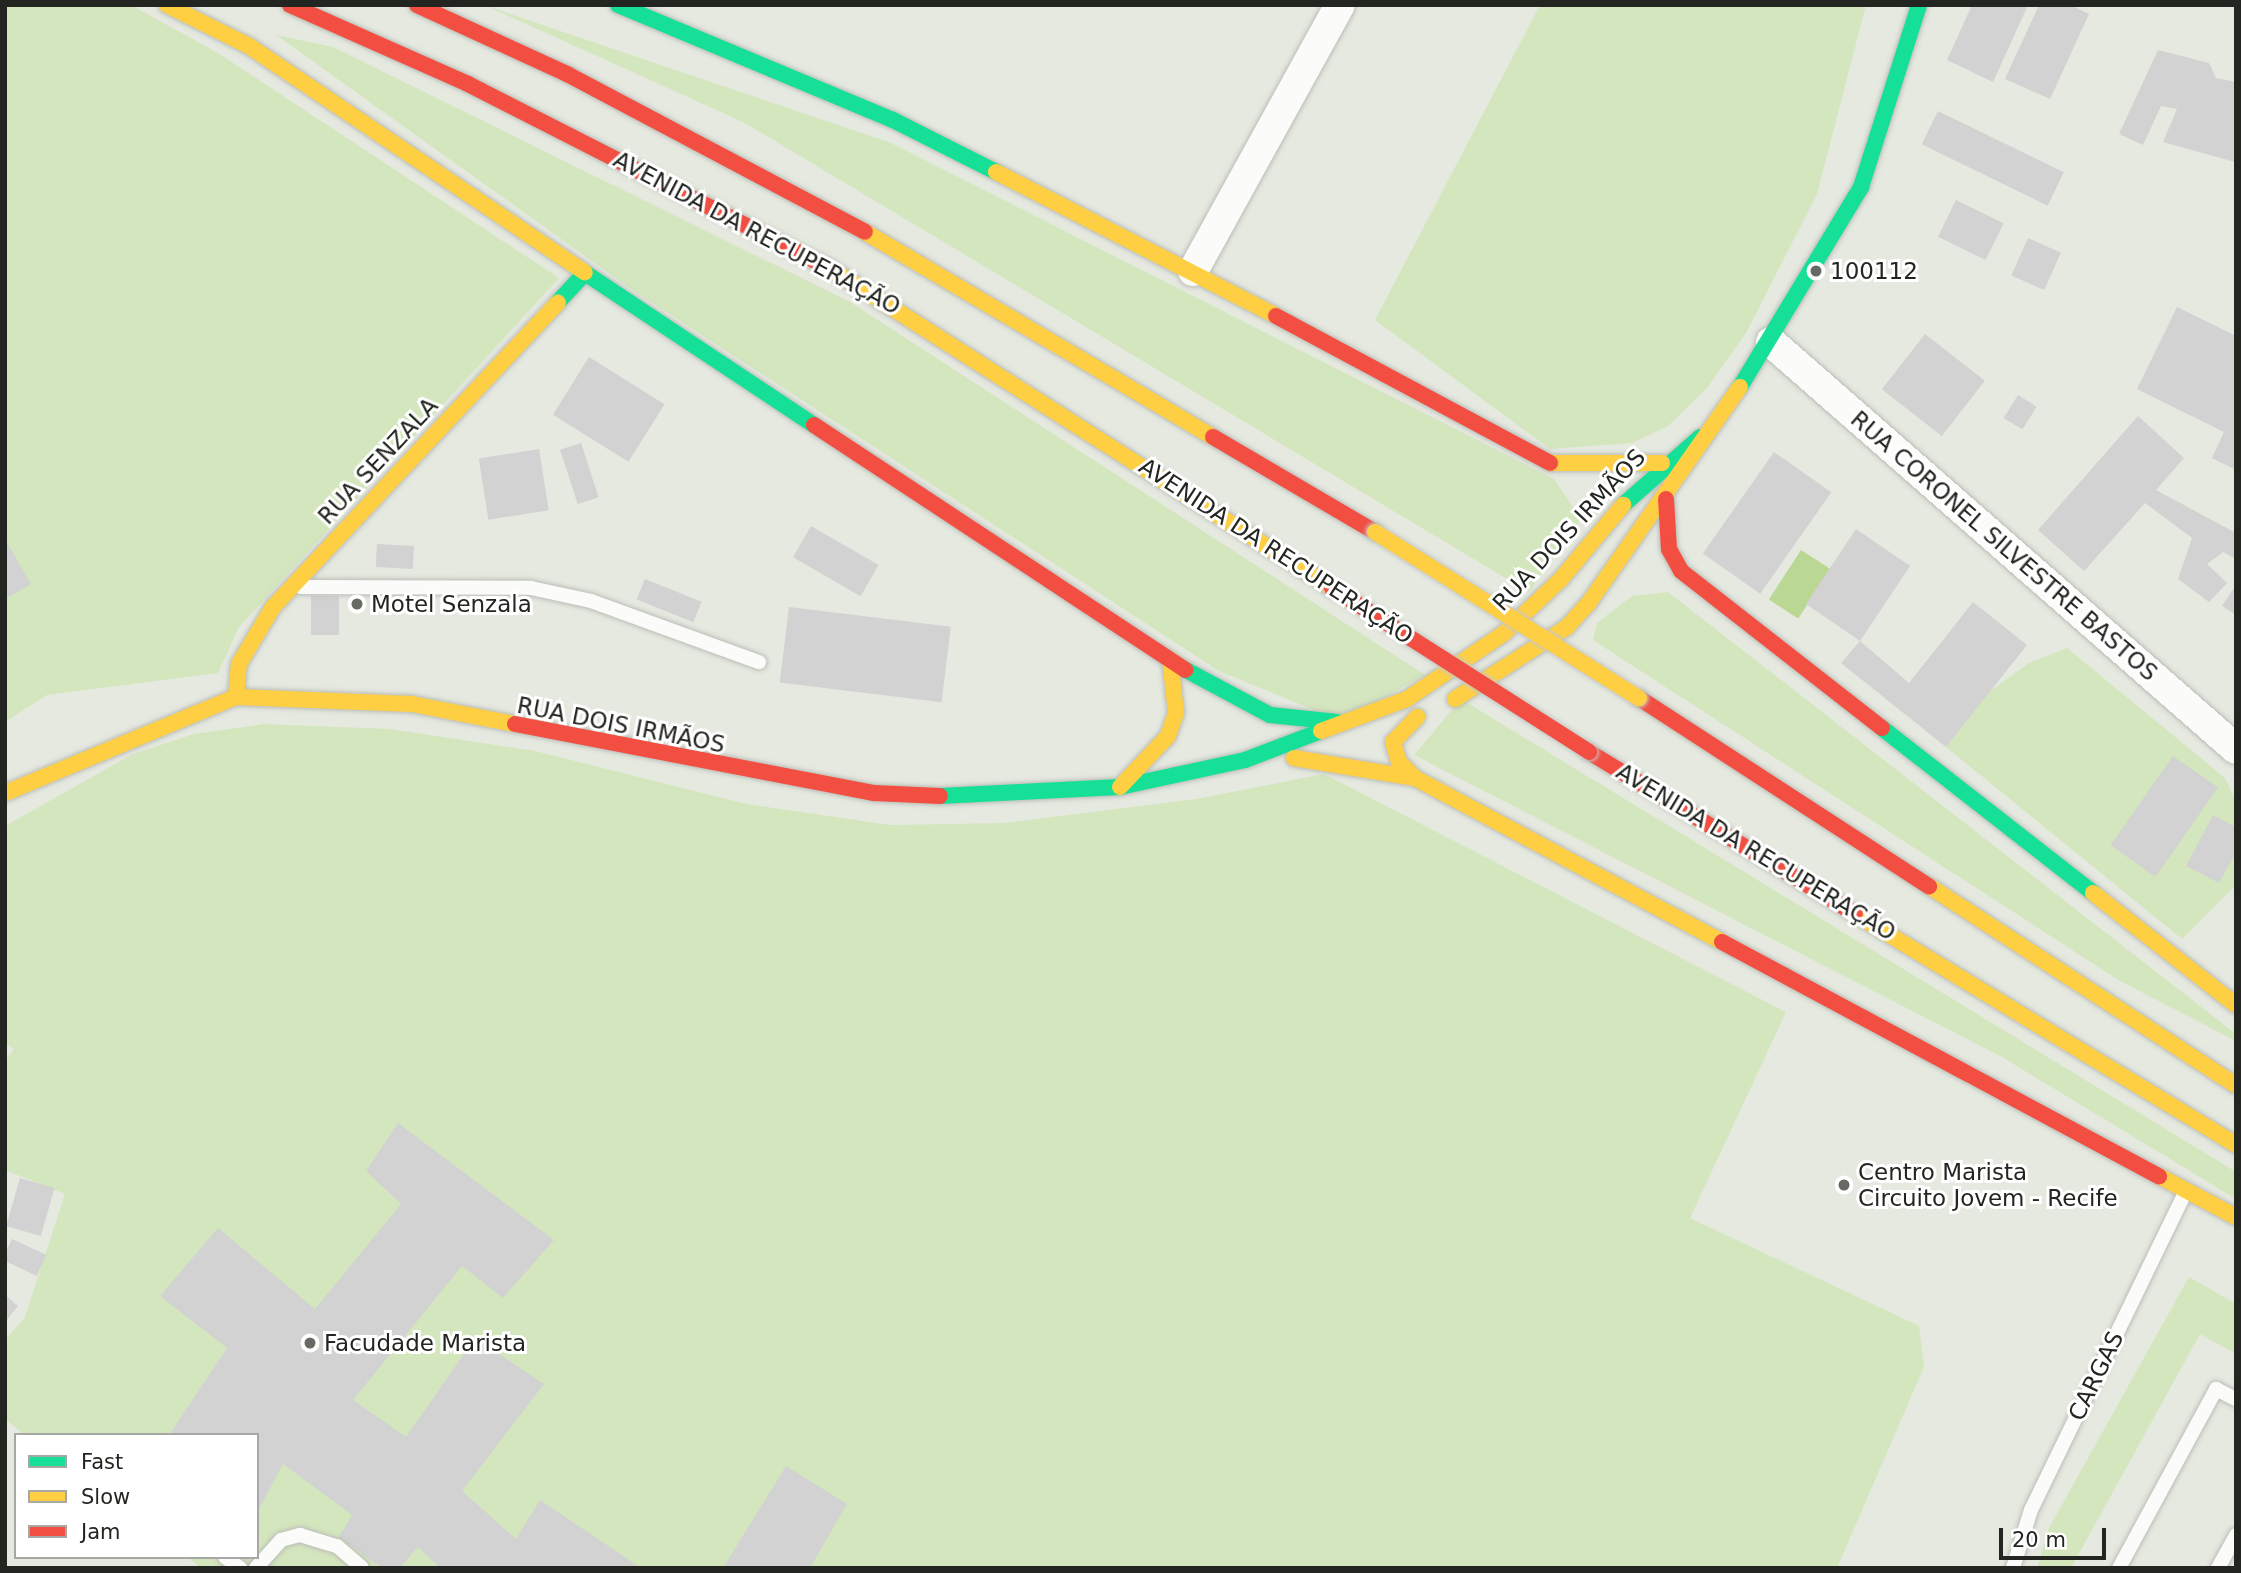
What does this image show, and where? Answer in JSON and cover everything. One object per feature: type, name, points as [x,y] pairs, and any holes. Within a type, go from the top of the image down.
[{"type":"main road","points":[[167,5],[249,46],[585,274],[1170,659],[1270,715],[1355,722]]},
{"type":"main road","name":"AVENIDA DA RECUPERAÇÃO","points":[[290,5],[468,84],[865,287],[1589,752],[2236,1145]]},
{"type":"main road","points":[[416,5],[567,74],[858,228],[1375,532],[1639,698],[2188,1057],[2236,1085]]},
{"type":"main road","points":[[618,5],[893,120],[1193,271],[1555,466],[1579,483]]},
{"type":"main road","name":"RUA DOIS IRMÃOS","points":[[1415,778],[1399,762],[1393,742],[1429,712],[1567,627],[1609,578],[1666,499],[1700,437],[1771,342],[1861,187],[1919,5]]},
{"type":"main road","name":"RUA SENZALA","points":[[236,697],[239,664],[252,635],[292,586],[585,274]]},
{"type":"main road","name":"RUA DOIS IRMÃOS","points":[[5,793],[236,697],[412,704],[874,793],[957,797],[1120,787],[1245,760],[1355,722],[1406,699],[1503,635],[1662,463],[1700,437]]},
{"type":"main road","points":[[1555,466],[1662,463]]},
{"type":"main road","points":[[1666,499],[1670,549],[1686,574],[2236,1005]]},
{"type":"main road","points":[[1594,508],[1595,537]]},
{"type":"main road","points":[[1661,570],[1686,574]]},
{"type":"main road","points":[[1609,578],[1633,572]]},
{"type":"main road","points":[[1120,787],[1168,736],[1176,713],[1170,659]]},
{"type":"main road","name":"RUA DOIS IRMÃOS","points":[[1378,734],[1429,712]]},
{"type":"main road","name":"RUA DOIS IRMÃOS","points":[[1245,760],[1294,758],[1344,746]]},
{"type":"main road","name":"RUA DOIS IRMÃOS","points":[[1294,758],[1415,778]]},
{"type":"main road","points":[[1415,778],[2236,1216]]},
{"type":"main road","points":[[2188,1057],[2236,1069]]},
{"type":"street","points":[[1193,271],[1340,5]]},
{"type":"street","name":"RUA CORONEL SILVESTRE BASTOS","points":[[1771,342],[2236,750]]},
{"type":"lane","points":[[292,586],[531,588],[591,601],[759,662]]},
{"type":"lane","name":"CARGAS","points":[[2013,1568],[2031,1510],[2187,1188]]},
{"type":"lane","points":[[2119,1568],[2216,1389],[2236,1399]]},
{"type":"lane","points":[[256,1568],[281,1540],[300,1535],[337,1546],[362,1568]]},
{"type":"lane","points":[[2218,1568],[2236,1535]]},
{"type":"shaded area","points":[[5,5],[131,5],[218,53],[559,278],[239,627],[218,673],[47,695],[5,722]]},
{"type":"shaded area","points":[[484,5],[891,143],[1554,479],[1581,519],[1529,592],[743,122]]},
{"type":"shaded area","points":[[1540,5],[1866,5],[1817,194],[1746,333],[1707,388],[1668,426],[1632,443],[1550,449],[1375,320]]},
{"type":"shaded area","points":[[276,35],[333,47],[850,302],[1425,675],[1341,721],[1219,671],[631,289]]},
{"type":"shaded area","points":[[1801,550],[1830,569],[1798,619],[1769,599]]},
{"type":"shaded area","points":[[1668,592],[2236,1034],[2236,1041],[2120,981],[1593,640],[1597,623],[1632,596]]},
{"type":"shaded area","points":[[2067,648],[2225,778],[2236,801],[2236,885],[2182,939],[1946,747],[1989,692],[2029,663]]},
{"type":"shaded area","points":[[1461,699],[2236,1172],[2236,1199],[2002,1057],[1414,755]]},
{"type":"shaded area","points":[[264,724],[390,729],[535,751],[746,804],[890,825],[1004,823],[1196,799],[1324,774],[1786,1012],[1690,1218],[1919,1326],[1924,1367],[1837,1568],[201,1568],[190,1559],[259,1559],[259,1433],[22,1433],[5,1419],[5,1340],[25,1317],[65,1194],[5,1170],[5,1061],[14,1049],[5,1043],[5,826],[133,754],[194,734]]},
{"type":"shaded area","points":[[2189,1277],[2236,1304],[2236,1354],[2200,1334],[2071,1568],[2037,1568],[2049,1528]]},
{"type":"building","points":[[1972,5],[2028,5],[1993,82],[1947,60]]},
{"type":"building","points":[[2039,5],[2070,5],[2089,14],[2050,99],[2005,79]]},
{"type":"building","points":[[2158,50],[2209,63],[2216,78],[2236,82],[2235,162],[2163,142],[2177,109],[2161,106],[2143,145],[2119,134]]},
{"type":"building","points":[[1938,111],[2064,172],[2048,206],[1922,144]]},
{"type":"building","points":[[1956,200],[2004,223],[1986,260],[1938,237]]},
{"type":"building","points":[[2028,238],[2061,253],[2044,290],[2011,275]]},
{"type":"building","points":[[2177,307],[2236,336],[2236,470],[2212,458],[2224,432],[2137,389]]},
{"type":"building","points":[[1925,334],[1985,381],[1942,436],[1882,389]]},
{"type":"building","points":[[589,357],[664,404],[628,462],[553,415]]},
{"type":"building","points":[[2018,395],[2037,407],[2022,430],[2004,418]]},
{"type":"building","points":[[2138,416],[2184,458],[2156,490],[2236,533],[2236,559],[2223,552],[2207,564],[2227,583],[2209,602],[2178,579],[2192,538],[2145,503],[2084,571],[2038,530]]},
{"type":"building","points":[[581,443],[599,497],[578,504],[560,450]]},
{"type":"building","points":[[539,449],[549,510],[488,520],[479,459]]},
{"type":"building","points":[[1774,452],[1831,492],[1760,594],[1703,554]]},
{"type":"building","points":[[811,526],[879,565],[861,596],[793,557]]},
{"type":"building","points":[[1856,529],[1910,566],[1860,641],[1806,604]]},
{"type":"building","points":[[5,539],[31,584],[5,599]]},
{"type":"building","points":[[377,544],[414,546],[413,569],[376,567]]},
{"type":"building","points":[[645,579],[702,602],[693,622],[637,599]]},
{"type":"building","points":[[2236,585],[2236,615],[2222,606]]},
{"type":"building","points":[[311,596],[339,596],[339,635],[311,635]]},
{"type":"building","points":[[1973,602],[2027,645],[1946,747],[1841,663],[1860,641],[1909,683]]},
{"type":"building","points":[[789,607],[951,627],[942,702],[780,682]]},
{"type":"building","points":[[2173,756],[2218,788],[2156,877],[2110,845]]},
{"type":"building","points":[[2213,815],[2236,827],[2236,852],[2219,883],[2186,866]]},
{"type":"building","name":"Facudade Marista","points":[[398,1123],[554,1240],[503,1298],[462,1266],[353,1400],[406,1437],[475,1338],[544,1384],[462,1491],[516,1539],[540,1500],[641,1568],[440,1568],[418,1547],[400,1568],[382,1568],[339,1537],[352,1515],[283,1464],[259,1509],[259,1433],[170,1433],[227,1348],[160,1296],[218,1228],[315,1309],[401,1204],[366,1171]]},
{"type":"building","points":[[20,1178],[55,1188],[41,1236],[6,1226]]},
{"type":"building","points":[[12,1239],[46,1255],[37,1276],[5,1261],[5,1254]]},
{"type":"building","points":[[5,1295],[18,1306],[5,1322]]},
{"type":"building","points":[[786,1466],[847,1504],[810,1568],[723,1568]]},
{"type":"traffic: fast","points":[[618,5],[893,120],[996,172]]},
{"type":"traffic: fast","points":[[1740,387],[1861,187],[1919,5]]},
{"type":"traffic: fast","points":[[558,302],[585,273],[814,425]]},
{"type":"traffic: fast","points":[[1623,505],[1700,437]]},
{"type":"traffic: fast","points":[[1186,670],[1270,715],[1338,722]]},
{"type":"traffic: fast","points":[[1882,728],[2093,893]]},
{"type":"traffic: fast","points":[[940,796],[1120,787],[1245,760],[1321,731]]},
{"type":"traffic: slow","points":[[167,5],[249,46],[585,273]]},
{"type":"traffic: slow","points":[[996,172],[1276,316]]},
{"type":"traffic: slow","points":[[865,232],[1213,437]]},
{"type":"traffic: slow","points":[[831,269],[1332,588]]},
{"type":"traffic: slow","points":[[236,697],[239,664],[273,607],[558,302]]},
{"type":"traffic: slow","points":[[1455,699],[1567,627],[1588,604],[1740,387]]},
{"type":"traffic: slow","points":[[1550,463],[1662,463]]},
{"type":"traffic: slow","points":[[1321,731],[1407,699],[1503,634],[1561,579],[1623,505]]},
{"type":"traffic: slow","points":[[1375,532],[1639,698]]},
{"type":"traffic: slow","points":[[1120,787],[1168,736],[1176,713],[1170,659]]},
{"type":"traffic: slow","points":[[5,793],[236,697],[412,704],[515,724]]},
{"type":"traffic: slow","points":[[1415,778],[1399,762],[1393,742],[1417,717]]},
{"type":"traffic: slow","points":[[1294,758],[1415,778],[1722,942]]},
{"type":"traffic: slow","points":[[1929,886],[2236,1085]]},
{"type":"traffic: slow","points":[[2093,893],[2236,1005]]},
{"type":"traffic: slow","points":[[1855,914],[2236,1145]]},
{"type":"traffic: slow","points":[[2159,1176],[2236,1217]]},
{"type":"traffic: jam","points":[[290,5],[468,84],[831,269]]},
{"type":"traffic: jam","points":[[417,5],[567,74],[865,232]]},
{"type":"traffic: jam","points":[[1276,316],[1550,463]]},
{"type":"traffic: jam","points":[[814,425],[1186,670]]},
{"type":"traffic: jam","points":[[1213,437],[1375,532]]},
{"type":"traffic: jam","points":[[1666,499],[1669,549],[1681,571],[1882,728]]},
{"type":"traffic: jam","points":[[1332,588],[1589,752]]},
{"type":"traffic: jam","points":[[1639,698],[1929,886]]},
{"type":"traffic: jam","points":[[515,724],[874,793],[940,796]]},
{"type":"traffic: jam","points":[[1589,752],[1855,914]]},
{"type":"traffic: jam","points":[[1722,942],[2159,1176]]},
{"type":"place","name":"100112","points":[[1816,271]]},
{"type":"place","name":"Motel Senzala","points":[[357,604]]},
{"type":"place","name":"Centro Marista Circuito Jovem - Recife","points":[[1844,1185]]},
{"type":"place","name":"Facudade Marista","points":[[310,1343]]}]
